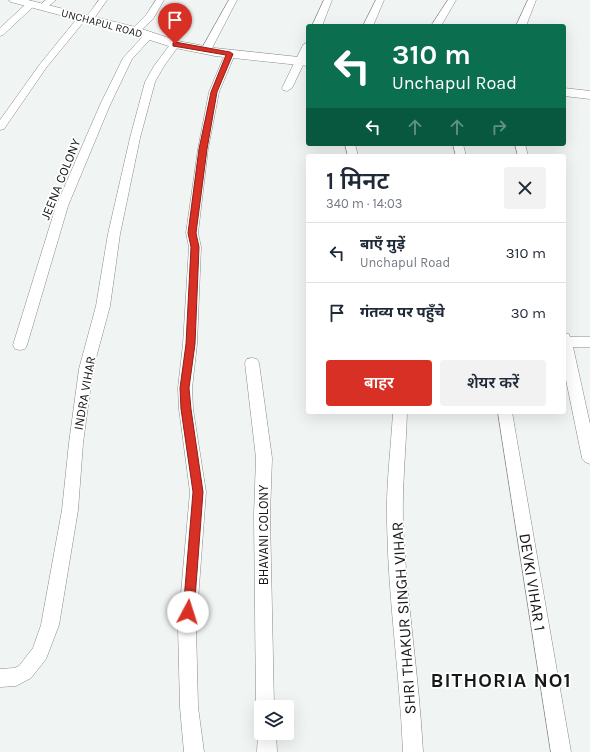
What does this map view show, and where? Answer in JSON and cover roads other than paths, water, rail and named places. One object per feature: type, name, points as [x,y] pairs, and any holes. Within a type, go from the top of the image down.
[{"type":"street","name":"UNCHAPUL ROAD","points":[[15,0],[42,4],[175,44],[230,54],[304,62]]},
{"type":"street","points":[[0,127],[43,66],[104,0]]},
{"type":"street","points":[[135,31],[150,16],[160,0]]},
{"type":"street","points":[[206,50],[233,0]]},
{"type":"street","points":[[318,24],[328,0]]},
{"type":"street","points":[[369,24],[380,0]]},
{"type":"street","points":[[437,24],[452,0]]},
{"type":"street","points":[[522,24],[532,0]]},
{"type":"street","points":[[0,32],[42,4]]},
{"type":"street","name":"JEENA COLONY","points":[[20,345],[62,206],[105,105],[128,58],[149,35]]},
{"type":"street","name":"INDRA VIHAR","points":[[0,678],[16,677],[24,672],[40,653],[50,625],[70,510],[76,443],[86,369],[104,306],[114,234],[135,138],[150,82],[159,66],[175,44]]},
{"type":"street","points":[[194,752],[189,707],[187,627],[198,492],[184,388],[191,336],[195,247],[192,233],[203,149],[214,92],[230,54]]},
{"type":"street","points":[[287,88],[304,62]]},
{"type":"street","points":[[566,92],[590,95]]},
{"type":"street","points":[[566,340],[590,342]]},
{"type":"street","points":[[566,349],[590,458]]},
{"type":"street","name":"BHAVANI COLONY","points":[[252,363],[264,458],[262,515],[265,700]]},
{"type":"street","name":"SHRI THAKUR SINGH VIHAR","points":[[400,414],[395,520],[399,598],[411,707],[413,752]]},
{"type":"street","name":"DEVKI VIHAR 1","points":[[505,414],[561,752]]},
{"type":"street","points":[[267,740],[267,752]]},
{"type":"district","name":"BITHORIA NO1","points":[[501,680]]}]
